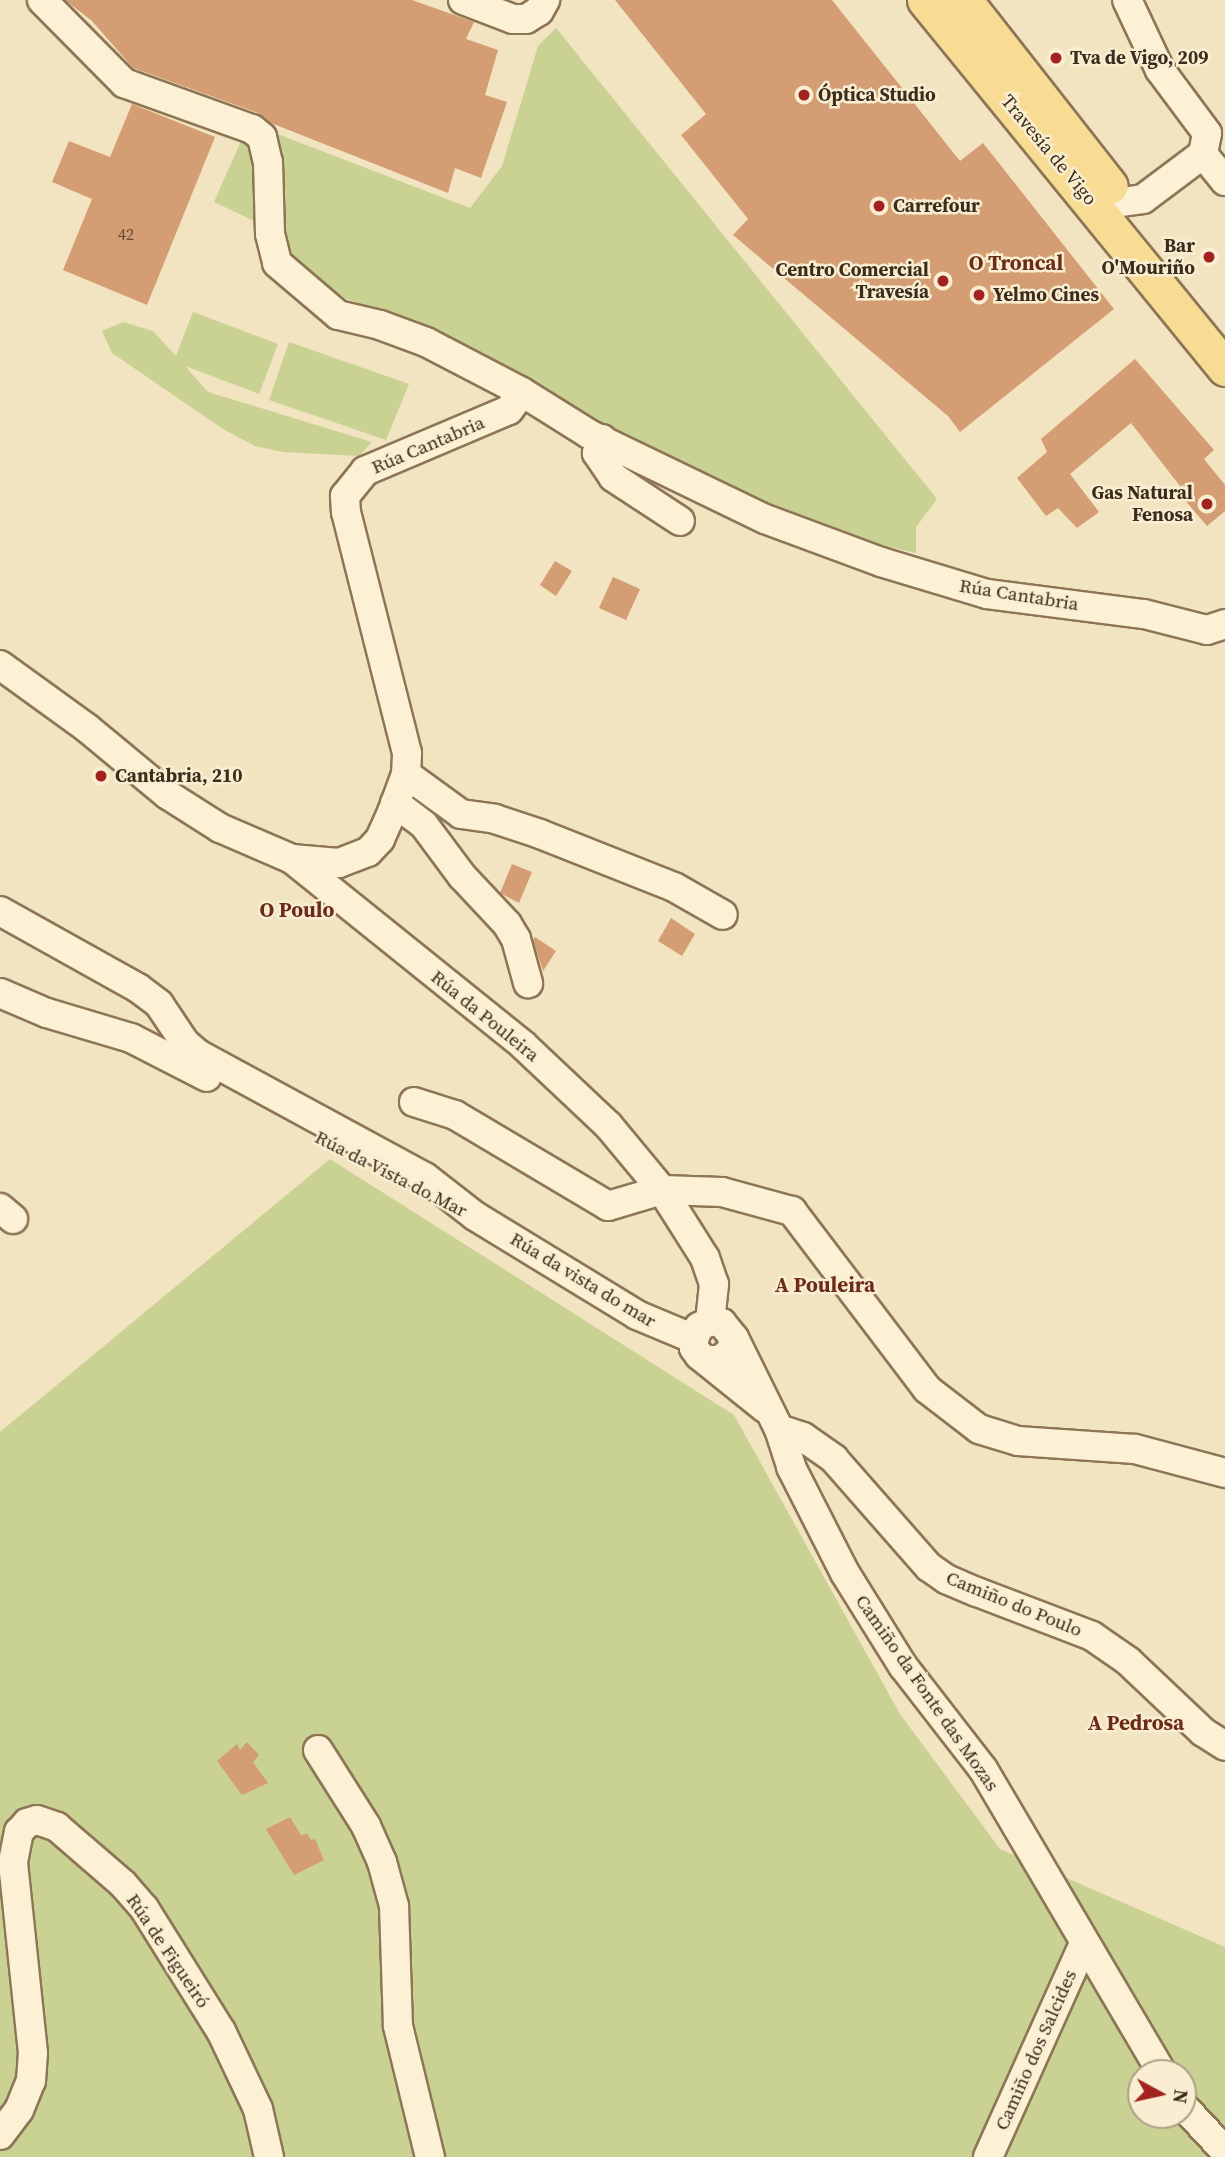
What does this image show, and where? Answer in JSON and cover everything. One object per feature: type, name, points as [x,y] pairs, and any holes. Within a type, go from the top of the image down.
[{"type":"main road","points":[[908,0],[1173,288]]},
{"type":"main road","name":"Travesía de Vigo","points":[[925,0],[1093,202],[1173,288],[1225,336]]},
{"type":"main road","name":"Travesía de Vigo","points":[[944,0],[1124,218],[1225,368]]},
{"type":"main road","points":[[964,0],[1122,202],[1173,288]]},
{"type":"street","points":[[42,0],[124,83],[252,130],[262,137],[268,162],[270,234],[277,263],[338,315],[380,325],[426,342],[522,392]]},
{"type":"street","points":[[463,0],[513,19],[526,19],[539,11],[545,0]]},
{"type":"street","points":[[1122,202],[1143,199],[1203,154],[1207,133],[1160,70],[1127,0]]},
{"type":"street","points":[[1203,154],[1225,181]]},
{"type":"street","name":"Rúa Cantabria","points":[[0,665],[87,728],[168,796],[220,828],[292,859],[339,863],[368,852],[380,839],[395,803],[406,774],[407,753],[346,512],[345,496],[365,471],[509,410],[522,392],[602,439],[765,519],[953,586],[987,594],[1144,614],[1207,630],[1224,627]]},
{"type":"street","points":[[602,439],[597,453],[613,477],[680,521]]},
{"type":"street","points":[[406,774],[461,814],[495,818],[540,834],[674,887],[723,915]]},
{"type":"street","points":[[395,803],[424,825],[462,876],[507,924],[516,939],[528,983]]},
{"type":"street","name":"Rúa da Pouleira","points":[[292,859],[548,1067],[608,1125],[662,1190],[693,1236],[710,1271],[714,1295],[703,1340]]},
{"type":"street","name":"Rúa da Vista do Mar","points":[[0,911],[138,988],[170,1017],[185,1043],[198,1054],[425,1177],[475,1216]]},
{"type":"street","name":"Rúa da Vista do Mar","points":[[0,993],[47,1013],[131,1038],[414,1189],[475,1216]]},
{"type":"street","points":[[170,1017],[170,1057]]},
{"type":"street","points":[[414,1102],[455,1115],[608,1206],[662,1190],[722,1192],[792,1211],[927,1389],[979,1429],[1018,1441],[1135,1449],[1225,1473]]},
{"type":"street","name":"Rúa da vista do mar","points":[[475,1216],[637,1315],[703,1340]]},
{"type":"street","name":"Camiño da Fonte das Mozas","points":[[703,1340],[722,1323],[734,1338],[776,1422],[791,1468],[845,1573],[903,1666],[983,1769],[1154,2059]]},
{"type":"street","points":[[703,1340],[776,1422]]},
{"type":"street","name":"Camiño do Poulo","points":[[776,1422],[834,1459],[929,1567],[977,1592],[1091,1636],[1128,1661],[1203,1732],[1225,1746]]},
{"type":"street","points":[[317,1750],[366,1826],[382,1862],[394,1906],[398,2026],[430,2157]]},
{"type":"street","name":"Rúa de Figueiró","points":[[0,2135],[19,2110],[31,2081],[33,2053],[13,1862],[19,1832],[27,1823],[37,1820],[57,1827],[123,1884],[144,1908],[221,2031],[258,2109],[270,2157]]},
{"type":"street","name":"Camiño dos Salcides","points":[[988,2157],[1084,1943]]},
{"type":"street","points":[[1197,2121],[1225,2151]]},
{"type":"green space","points":[[556,28],[937,499],[916,527],[916,553],[869,542],[766,505],[606,428],[449,340],[332,293],[289,270],[276,231],[214,202],[249,123],[470,208],[502,166],[538,46]]},
{"type":"green space","points":[[193,312],[278,344],[259,394],[185,366],[208,392],[372,442],[359,456],[283,452],[255,446],[223,429],[112,353],[102,331],[123,322],[153,331],[176,356]]},
{"type":"green space","points":[[289,342],[409,384],[386,440],[269,400]]},
{"type":"green space","points":[[330,1159],[734,1415],[900,1714],[1000,1849],[1225,1947],[1225,2157],[0,2157],[0,1432]]},
{"type":"building","points":[[65,0],[412,0],[474,22],[466,39],[498,50],[485,95],[507,102],[481,178],[455,168],[448,193],[271,123],[258,113],[133,68],[92,21]]},
{"type":"building","name":"Centro Comercial Travesía","points":[[615,0],[832,0],[960,161],[983,143],[1114,309],[960,432],[948,416],[733,235],[748,219],[681,135],[706,114]]},
{"type":"building","points":[[132,104],[215,137],[147,305],[63,270],[92,199],[52,182],[69,141],[110,157]]},
{"type":"building","points":[[1135,359],[1214,450],[1204,459],[1225,485],[1225,511],[1207,526],[1183,498],[1187,495],[1131,423],[1070,474],[1099,512],[1077,528],[1058,508],[1046,516],[1017,478],[1047,452],[1041,439]]},
{"type":"building","points":[[555,561],[572,571],[556,596],[540,585]]},
{"type":"building","points":[[613,577],[640,589],[626,620],[599,608]]},
{"type":"building","points":[[512,864],[532,872],[519,903],[500,893]]},
{"type":"building","points":[[671,918],[695,934],[682,956],[658,941]]},
{"type":"building","points":[[535,937],[556,951],[543,971],[533,940]]},
{"type":"building","points":[[247,1742],[259,1755],[253,1762],[268,1783],[242,1795],[217,1761],[237,1744],[240,1750]]},
{"type":"building","points":[[290,1817],[301,1835],[307,1834],[311,1840],[315,1839],[324,1860],[294,1875],[266,1829]]},
{"type":"place","name":"Tva de Vigo, 209","points":[[1056,58]]},
{"type":"place","name":"Óptica Studio","points":[[804,95]]},
{"type":"place","name":"Carrefour","points":[[879,206]]},
{"type":"place","name":"Bar O'Mouriño","points":[[1209,257]]},
{"type":"place","name":"Centro Comercial Travesía","points":[[943,281]]},
{"type":"place","name":"Yelmo Cines","points":[[979,295]]},
{"type":"place","name":"Gas Natural Fenosa","points":[[1207,504]]},
{"type":"place","name":"Cantabria, 210","points":[[101,776]]},
{"type":"district","name":"O Troncal","points":[[1016,263]]},
{"type":"district","name":"O Poulo","points":[[297,910]]},
{"type":"district","name":"A Pouleira","points":[[825,1285]]},
{"type":"district","name":"A Pedrosa","points":[[1136,1723]]}]
